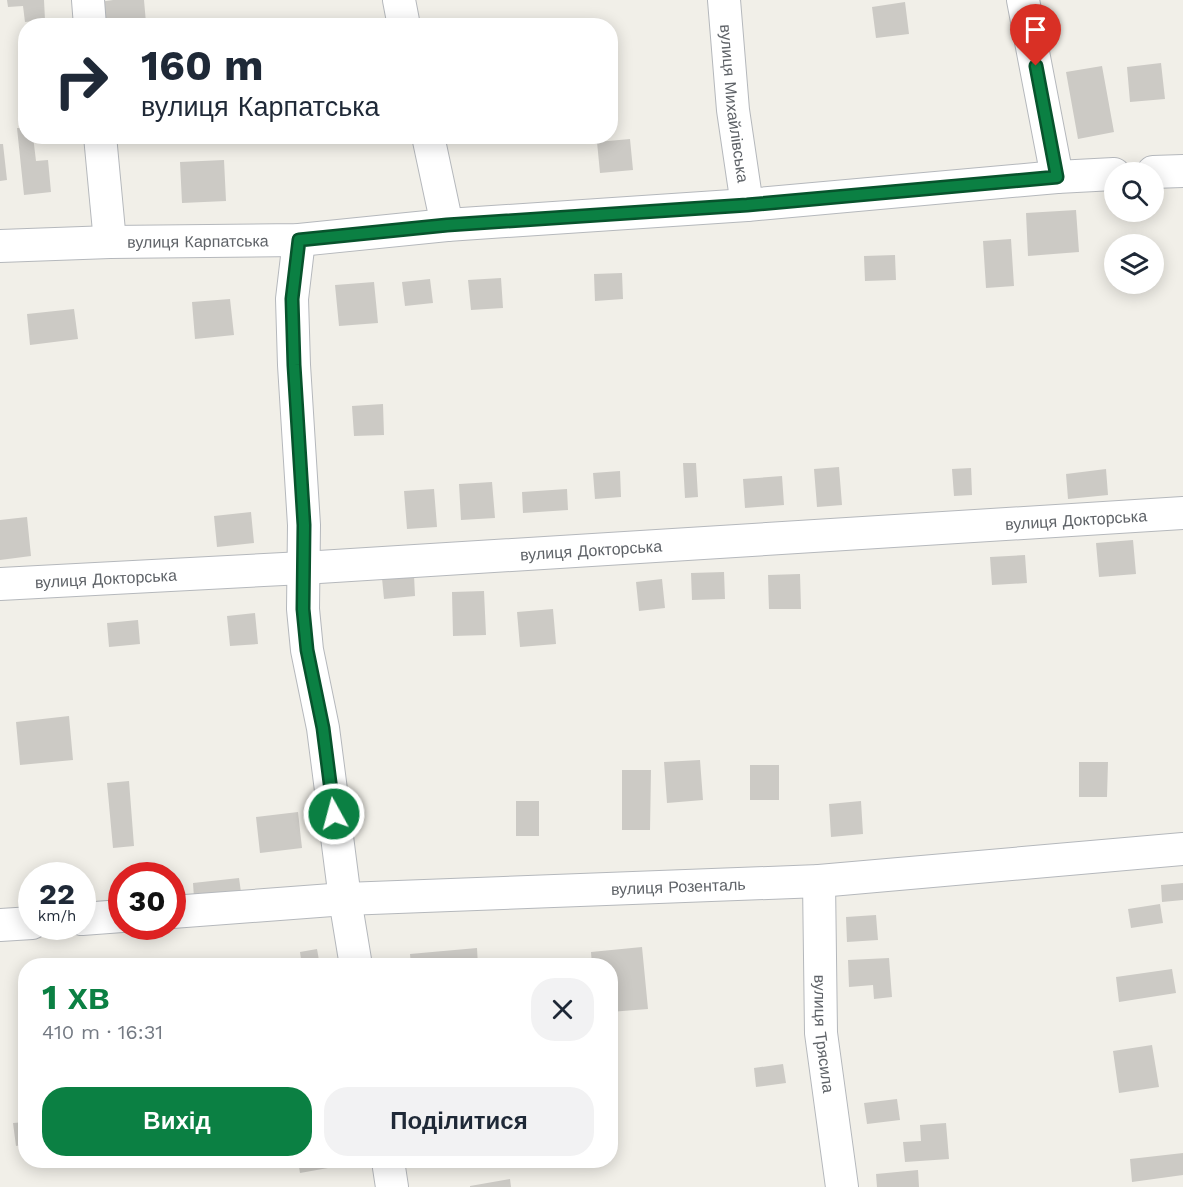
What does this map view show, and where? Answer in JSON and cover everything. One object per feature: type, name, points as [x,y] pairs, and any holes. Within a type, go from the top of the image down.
[{"type":"street","points":[[88,0],[89,18]]},
{"type":"street","points":[[399,0],[402,18]]},
{"type":"street","name":"вулиця Михайлівська","points":[[724,0],[733,110],[747,205]]},
{"type":"street","points":[[1023,0],[1057,177]]},
{"type":"street","points":[[101,144],[110,242]]},
{"type":"street","points":[[430,144],[447,225]]},
{"type":"street","points":[[1164,172],[1183,171]]},
{"type":"street","name":"вулиця Карпатська","points":[[0,246],[299,240],[447,225],[747,205],[1104,175]]},
{"type":"street","points":[[299,240],[292,299],[294,376],[304,525],[303,609],[307,650],[323,728],[355,958]]},
{"type":"street","name":"вулиця Докторська","points":[[0,584],[303,568],[1183,513]]},
{"type":"street","name":"вулиця Розенталь","points":[[186,911],[345,899],[819,881],[1183,849]]},
{"type":"street","name":"вулиця Трясила","points":[[819,881],[820,1033],[842,1187]]},
{"type":"street","points":[[0,925],[18,924]]},
{"type":"street","points":[[389,1168],[392,1187]]},
{"type":"building","points":[[7,0],[44,0],[45,18],[24,18],[23,6],[8,7]]},
{"type":"building","points":[[113,0],[144,0],[146,18],[94,18],[93,3]]},
{"type":"building","points":[[905,2],[909,34],[876,38],[872,7]]},
{"type":"building","points":[[1161,63],[1165,99],[1130,102],[1127,67]]},
{"type":"building","points":[[1102,66],[1114,132],[1078,139],[1066,72]]},
{"type":"building","points":[[630,139],[633,170],[600,173],[597,144],[618,144],[618,140]]},
{"type":"building","points":[[0,144],[3,144],[7,180],[0,181]]},
{"type":"building","points":[[19,144],[34,144],[36,161],[48,160],[51,192],[24,195]]},
{"type":"building","points":[[224,160],[226,201],[182,203],[180,162]]},
{"type":"building","points":[[1076,210],[1079,252],[1028,256],[1026,213]]},
{"type":"building","points":[[1011,239],[1014,286],[986,288],[983,241]]},
{"type":"building","points":[[895,255],[896,280],[865,281],[864,256]]},
{"type":"building","points":[[622,273],[623,299],[595,301],[594,274]]},
{"type":"building","points":[[501,278],[503,308],[471,310],[468,280]]},
{"type":"building","points":[[430,279],[433,303],[405,306],[402,282]]},
{"type":"building","points":[[374,282],[378,323],[339,326],[335,285]]},
{"type":"building","points":[[230,299],[234,335],[195,339],[192,302]]},
{"type":"building","points":[[74,309],[78,339],[30,345],[27,314]]},
{"type":"building","points":[[383,404],[384,435],[354,436],[352,406]]},
{"type":"building","points":[[683,463],[696,463],[698,497],[685,498]]},
{"type":"building","points":[[839,467],[842,505],[817,507],[814,469]]},
{"type":"building","points":[[971,468],[972,495],[954,496],[952,469]]},
{"type":"building","points":[[1106,469],[1108,495],[1068,499],[1066,474]]},
{"type":"building","points":[[620,471],[621,497],[595,499],[593,473]]},
{"type":"building","points":[[782,476],[784,505],[745,508],[743,479]]},
{"type":"building","points":[[492,482],[495,518],[461,520],[459,484]]},
{"type":"building","points":[[434,489],[437,527],[407,529],[404,491]]},
{"type":"building","points":[[567,489],[568,510],[523,513],[522,492]]},
{"type":"building","points":[[251,512],[254,543],[217,547],[214,516]]},
{"type":"building","points":[[27,517],[31,556],[0,560],[0,520]]},
{"type":"building","points":[[1133,540],[1136,574],[1099,577],[1096,543]]},
{"type":"building","points":[[1025,555],[1027,583],[992,585],[990,557]]},
{"type":"building","points":[[724,572],[725,599],[692,600],[691,573]]},
{"type":"building","points":[[800,574],[801,609],[769,609],[768,575]]},
{"type":"building","points":[[414,575],[415,596],[384,599],[382,578]]},
{"type":"building","points":[[662,579],[665,608],[639,611],[636,582]]},
{"type":"building","points":[[484,591],[486,635],[453,636],[452,592]]},
{"type":"building","points":[[553,609],[556,644],[520,647],[517,612]]},
{"type":"building","points":[[255,613],[258,644],[230,646],[227,616]]},
{"type":"building","points":[[138,620],[140,644],[109,647],[107,623]]},
{"type":"building","points":[[69,716],[73,760],[20,765],[16,722]]},
{"type":"building","points":[[700,760],[703,800],[667,803],[664,762]]},
{"type":"building","points":[[1079,762],[1108,762],[1107,797],[1079,797]]},
{"type":"building","points":[[750,765],[779,765],[779,800],[750,800]]},
{"type":"building","points":[[622,770],[651,770],[650,830],[622,830]]},
{"type":"building","points":[[129,781],[134,846],[113,848],[107,783]]},
{"type":"building","points":[[516,801],[539,801],[539,836],[516,836]]},
{"type":"building","points":[[861,801],[863,834],[831,837],[829,804]]},
{"type":"building","points":[[298,812],[302,848],[260,853],[256,817]]},
{"type":"building","points":[[239,878],[241,892],[194,898],[193,883]]},
{"type":"building","points":[[1183,883],[1183,900],[1162,902],[1161,885]]},
{"type":"building","points":[[1160,904],[1163,923],[1131,928],[1128,909]]},
{"type":"building","points":[[876,915],[878,940],[847,942],[846,917]]},
{"type":"building","points":[[642,947],[648,1009],[618,1011],[618,958],[591,958],[591,952]]},
{"type":"building","points":[[477,948],[478,958],[410,958],[410,954]]},
{"type":"building","points":[[317,949],[319,958],[301,958],[300,952]]},
{"type":"building","points":[[889,958],[892,997],[874,999],[873,985],[849,987],[848,960]]},
{"type":"building","points":[[1172,969],[1176,993],[1119,1002],[1116,977]]},
{"type":"building","points":[[1152,1045],[1159,1087],[1119,1093],[1113,1051]]},
{"type":"building","points":[[783,1064],[786,1083],[756,1087],[754,1068]]},
{"type":"building","points":[[897,1099],[900,1120],[867,1124],[864,1103]]},
{"type":"building","points":[[13,1123],[18,1123],[18,1146],[16,1146]]},
{"type":"building","points":[[946,1123],[949,1159],[905,1162],[903,1142],[921,1141],[920,1125]]},
{"type":"building","points":[[1183,1153],[1183,1175],[1132,1182],[1130,1159]]},
{"type":"building","points":[[299,1168],[328,1168],[300,1173]]},
{"type":"building","points":[[918,1170],[919,1187],[877,1187],[876,1174]]},
{"type":"building","points":[[510,1179],[511,1187],[470,1187],[470,1186]]},
{"type":"route","points":[[334,814],[323,728],[307,650],[303,609],[304,525],[292,299],[299,240],[447,225],[747,205],[1057,177],[1036,66]]}]
